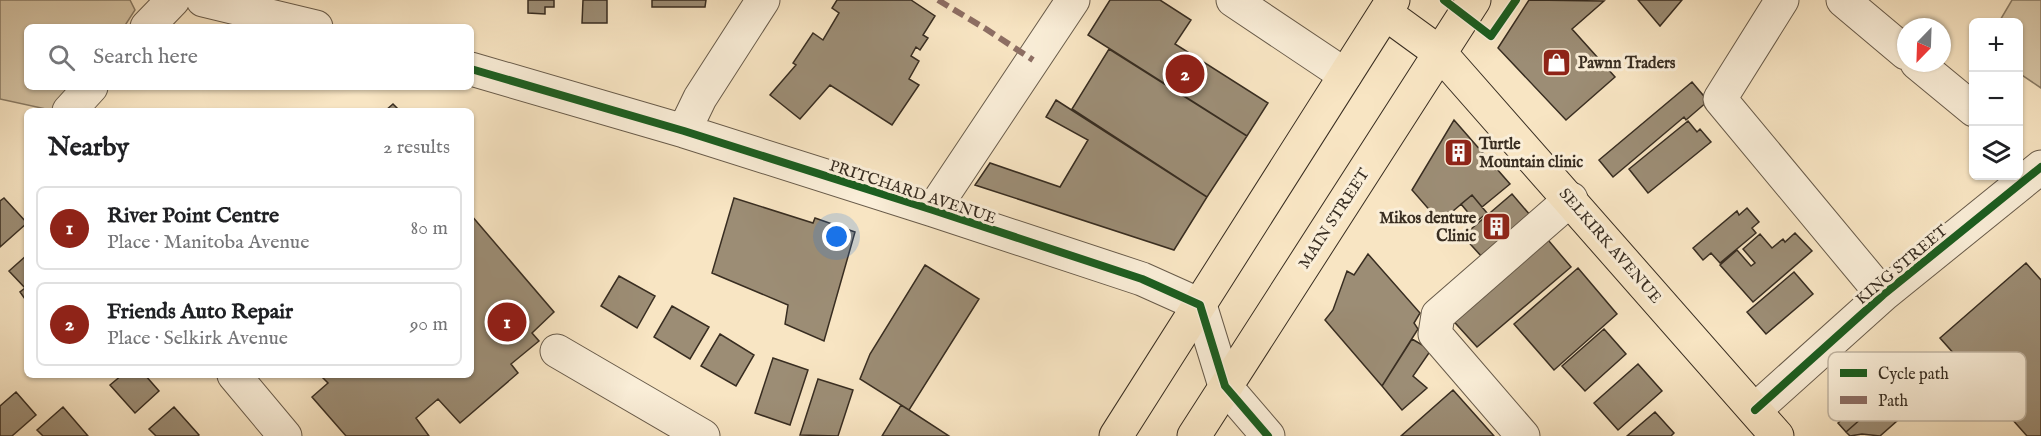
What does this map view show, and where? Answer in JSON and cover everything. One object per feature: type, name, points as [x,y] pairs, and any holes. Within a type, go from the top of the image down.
[{"type":"main road","name":"MAIN STREET","points":[[1194,436],[1474,0]]},
{"type":"main road","points":[[1116,436],[1389,7]]},
{"type":"main road","name":"SELKIRK AVENUE","points":[[1389,7],[1440,52],[1777,436]]},
{"type":"street","points":[[150,24],[173,0]]},
{"type":"street","points":[[203,0],[303,24]]},
{"type":"street","points":[[684,131],[700,98],[763,0]]},
{"type":"street","points":[[933,210],[1073,0]]},
{"type":"street","points":[[1233,0],[1345,75]]},
{"type":"street","points":[[1782,0],[1720,99],[1883,295]]},
{"type":"street","points":[[1843,0],[1897,45]]},
{"type":"street","name":"PRITCHARD AVENUE","points":[[474,70],[684,131],[933,210],[1142,279],[1200,305]]},
{"type":"street","points":[[1928,72],[1969,106]]},
{"type":"street","points":[[72,108],[88,90]]},
{"type":"street","points":[[2023,151],[2041,167]]},
{"type":"street","name":"KING STREET","points":[[1755,410],[1883,295],[2041,167]]},
{"type":"street","points":[[1523,436],[1435,334],[1438,315],[1571,199]]},
{"type":"street","points":[[1200,305],[1225,386],[1268,436]]},
{"type":"street","points":[[557,351],[703,436]]},
{"type":"street","points":[[237,378],[285,436]]},
{"type":"shaded area","points":[[0,0],[130,0],[135,10],[126,24],[24,24],[24,90],[72,90],[58,108],[41,108],[0,99]]},
{"type":"shaded area","points":[[2012,0],[2041,0],[2041,88],[2023,76],[2023,18],[2001,18]]},
{"type":"building","points":[[528,0],[554,0],[554,7],[545,7],[545,14],[528,13]]},
{"type":"building","points":[[583,0],[607,0],[607,23],[582,23]]},
{"type":"building","points":[[652,0],[706,0],[705,7],[652,7]]},
{"type":"building","points":[[837,0],[911,0],[935,16],[923,35],[928,38],[920,50],[916,47],[911,56],[919,61],[909,79],[919,85],[892,125],[830,85],[800,119],[770,95],[796,65],[793,63],[813,33],[823,40],[839,13],[832,8]]},
{"type":"building","points":[[1110,0],[1160,0],[1191,20],[1175,44],[1268,103],[1247,136],[1088,35]]},
{"type":"building","name":"Pawnn Traders","points":[[1529,0],[1604,1],[1572,29],[1615,77],[1566,120],[1498,48]]},
{"type":"building","points":[[1638,0],[1682,0],[1660,26]]},
{"type":"building","points":[[1109,49],[1247,136],[1207,197],[1072,109]]},
{"type":"building","points":[[1692,82],[1708,101],[1686,120],[1684,117],[1613,177],[1599,160]]},
{"type":"building","points":[[1056,100],[1207,197],[1174,250],[975,185],[990,163],[1060,187],[1088,140],[1046,117]]},
{"type":"building","name":"Turtle Mountain clinic","points":[[1454,120],[1510,184],[1482,207],[1472,195],[1440,222],[1412,190]]},
{"type":"building","points":[[1688,121],[1697,132],[1700,129],[1711,142],[1648,193],[1629,169]]},
{"type":"building","name":"Mikos denture Clinic","points":[[1512,194],[1530,215],[1482,257],[1463,236]]},
{"type":"building","points":[[1472,195],[1487,213],[1476,222],[1461,204]]},
{"type":"building","points":[[4,198],[24,220],[24,226],[0,247],[0,201]]},
{"type":"building","points":[[734,198],[813,223],[815,218],[855,232],[824,341],[785,324],[788,305],[712,273]]},
{"type":"building","points":[[1747,208],[1759,222],[1752,228],[1756,233],[1720,263],[1711,253],[1703,260],[1693,248],[1737,211],[1739,215]]},
{"type":"building","points":[[474,219],[554,312],[532,333],[539,341],[511,364],[518,373],[460,423],[438,399],[416,418],[429,436],[346,436],[312,397],[328,383],[323,378],[474,378]]},
{"type":"building","points":[[1795,233],[1812,251],[1753,302],[1720,265],[1737,250],[1751,266],[1755,263],[1743,249],[1760,234],[1772,248],[1783,239],[1785,242]]},
{"type":"building","points":[[1543,234],[1571,267],[1477,347],[1448,315]]},
{"type":"building","points":[[1368,254],[1420,313],[1414,323],[1418,329],[1382,386],[1325,320],[1333,310],[1347,271],[1354,275]]},
{"type":"building","points":[[24,258],[24,287],[9,271]]},
{"type":"building","points":[[2026,263],[2041,280],[2041,436],[2027,436],[2014,421],[2026,421],[2026,352],[1952,352],[1940,338]]},
{"type":"building","points":[[925,265],[979,299],[909,410],[860,379],[870,354]]},
{"type":"building","points":[[1578,268],[1617,314],[1554,370],[1514,324]]},
{"type":"building","points":[[1794,272],[1813,294],[1766,334],[1747,312]]},
{"type":"building","points":[[619,276],[655,296],[637,328],[601,306]]},
{"type":"building","points":[[672,306],[709,327],[690,359],[654,337]]},
{"type":"building","points":[[1604,329],[1626,354],[1585,391],[1562,366]]},
{"type":"building","points":[[720,334],[754,355],[736,386],[701,366]]},
{"type":"building","points":[[1412,339],[1431,350],[1413,376],[1427,388],[1402,410],[1382,386]]},
{"type":"building","points":[[773,358],[808,370],[790,425],[755,413]]},
{"type":"building","points":[[1638,364],[1662,391],[1618,430],[1594,403]]},
{"type":"building","points":[[118,378],[148,378],[159,391],[135,413],[110,385]]},
{"type":"building","points":[[818,379],[853,390],[838,436],[800,435]]},
{"type":"building","points":[[1453,390],[1494,436],[1401,436]]},
{"type":"building","points":[[16,392],[36,415],[12,436],[0,436],[0,406]]},
{"type":"building","points":[[901,405],[909,410],[949,436],[882,436]]},
{"type":"building","points":[[63,407],[88,436],[43,436],[37,430]]},
{"type":"building","points":[[174,407],[198,436],[156,436],[149,429]]},
{"type":"building","points":[[1655,412],[1674,433],[1671,436],[1627,436]]},
{"type":"building","points":[[1840,421],[1859,421],[1846,432],[1838,423]]},
{"type":"building","points":[[1859,421],[1897,421],[1880,436],[1862,434],[1850,436],[1846,432]]},
{"type":"marked path","points":[[938,0],[1033,60]]},
{"type":"cycle path","points":[[1444,0],[1491,36],[1516,0]]},
{"type":"cycle path","points":[[474,70],[684,131],[933,210],[1142,279],[1200,305],[1225,386],[1268,436]]},
{"type":"cycle path","points":[[1755,410],[1883,295],[2041,167]]},
{"type":"place","name":"Pawnn Traders","points":[[1557,62]]},
{"type":"place","name":"Friends Auto Repair","points":[[1185,74]]},
{"type":"place","name":"Turtle Mountain clinic","points":[[1458,152]]},
{"type":"place","name":"Mikos denture Clinic","points":[[1497,226]]},
{"type":"place","name":"River Point Centre","points":[[507,322]]}]
